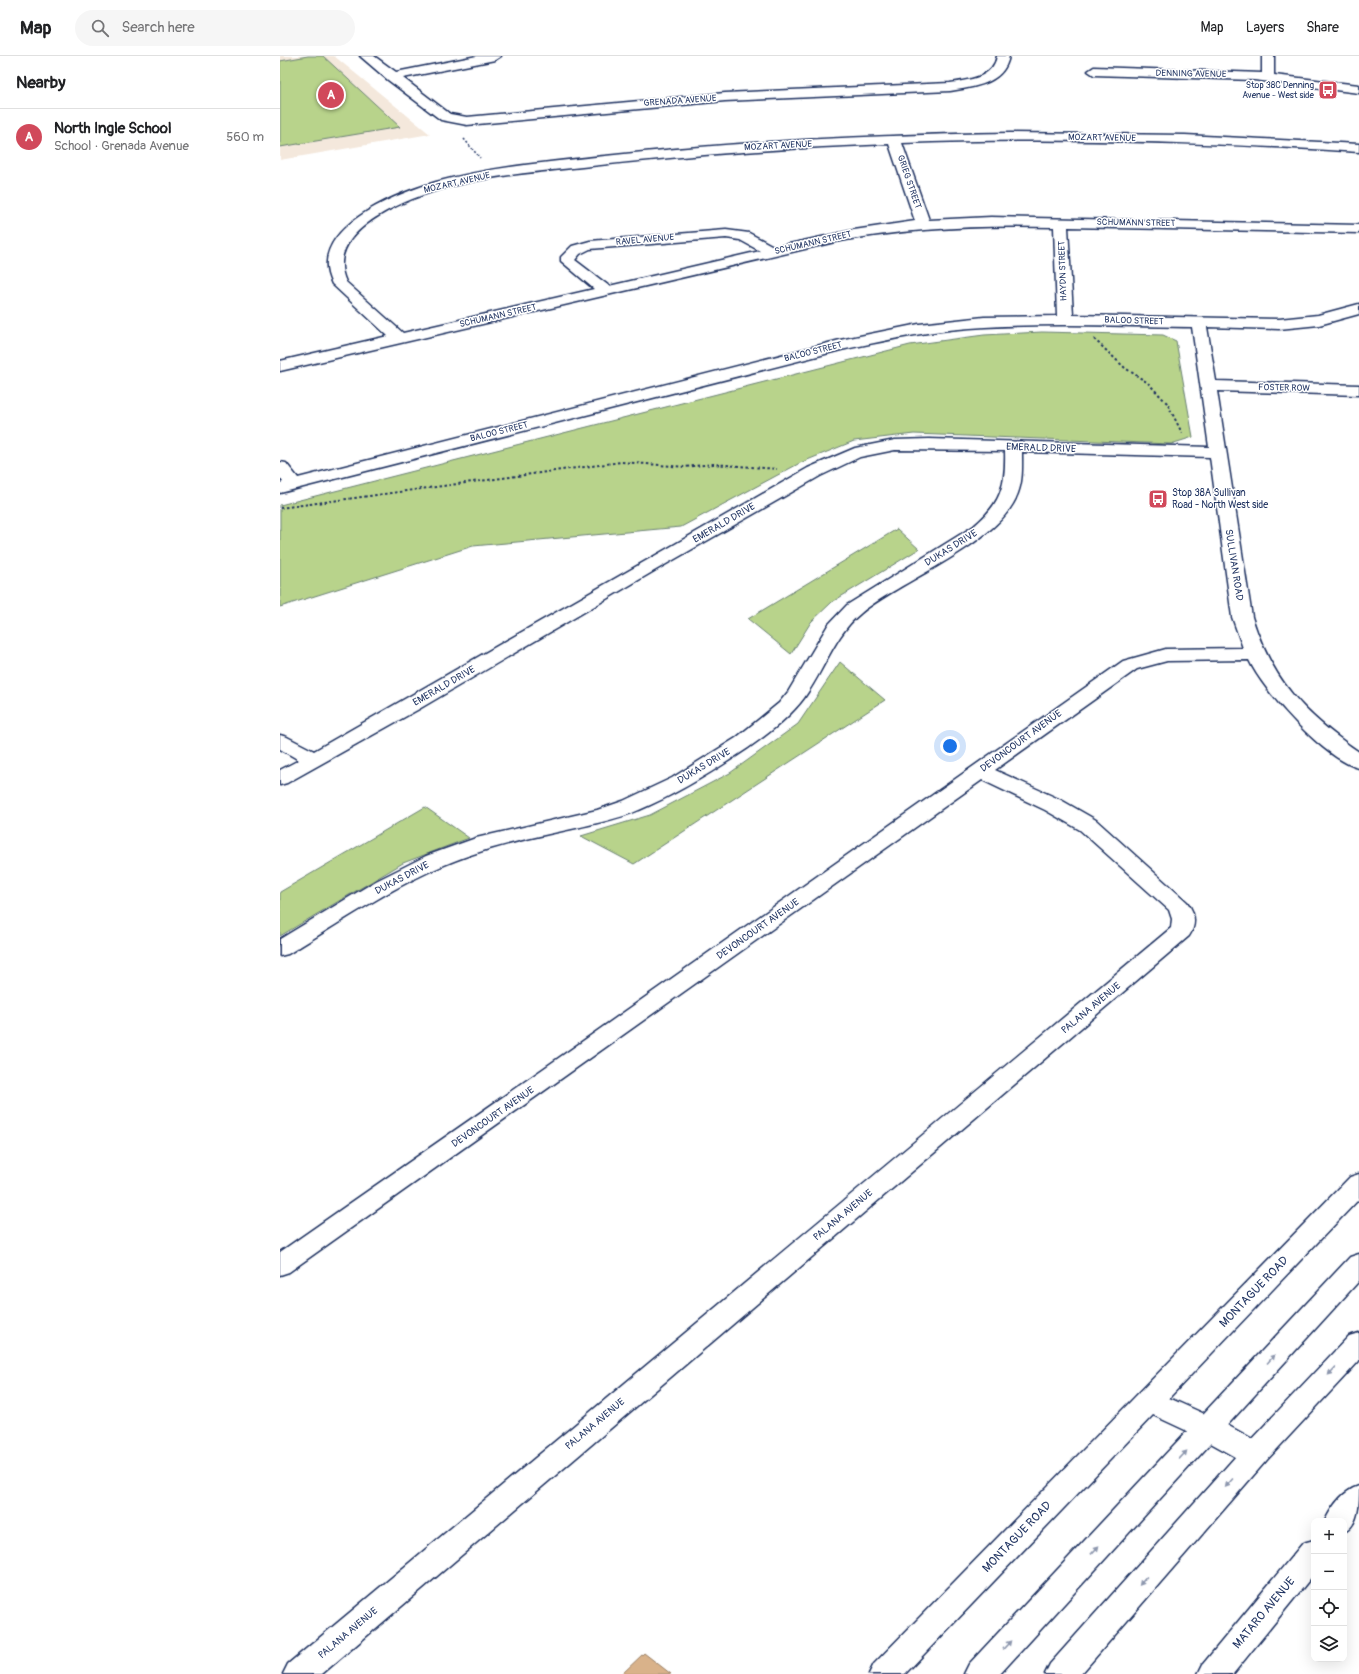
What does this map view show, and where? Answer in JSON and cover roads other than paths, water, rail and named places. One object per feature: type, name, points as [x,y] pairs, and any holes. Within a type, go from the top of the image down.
[{"type":"street","name":"GRENADA AVENUE","points":[[366,56],[446,117],[457,121],[480,121],[626,105],[725,97],[950,87],[970,84],[988,77],[999,69],[1002,64],[1003,56]]},
{"type":"street","points":[[392,77],[495,56]]},
{"type":"street","points":[[1268,56],[1268,78]]},
{"type":"street","name":"DENNING AVENUE","points":[[1085,60],[1092,77],[1268,78],[1359,89]]},
{"type":"street","name":"MOZART AVENUE","points":[[399,338],[340,284],[336,277],[335,270],[340,246],[344,238],[365,219],[394,201],[428,188],[492,174],[687,152],[894,141],[1111,137],[1359,148]]},
{"type":"street","name":"GRIEG STREET","points":[[894,141],[923,224]]},
{"type":"street","name":"SCHUMANN STREET","points":[[280,366],[852,234],[923,224],[984,221],[1359,229]]},
{"type":"street","name":"HAYDN STREET","points":[[1061,222],[1072,319]]},
{"type":"street","name":"RAVEL AVENUE","points":[[605,290],[568,261],[570,254],[575,250],[590,245],[726,234],[744,236],[772,252]]},
{"type":"street","name":"BALOO STREET","points":[[288,486],[872,338],[919,329],[963,324],[1072,319],[1199,323],[1292,323],[1319,320],[1359,309]]},
{"type":"street","name":"SULLIVAN ROAD","points":[[1199,323],[1242,616],[1255,654],[1265,672],[1284,699],[1325,738],[1359,762]]},
{"type":"street","name":"FOSTER ROW","points":[[1208,386],[1359,390]]},
{"type":"street","name":"EMERALD DRIVE","points":[[280,779],[814,472],[854,453],[895,445],[929,444],[1217,452]]},
{"type":"street","name":"DUKAS DRIVE","points":[[280,949],[384,886],[434,861],[484,843],[603,815],[631,806],[679,782],[743,742],[786,707],[796,695],[835,629],[854,609],[980,530],[997,515],[1013,488],[1013,447]]},
{"type":"street","points":[[280,467],[288,486]]},
{"type":"street","name":"DEVONCOURT AVENUE","points":[[280,1265],[582,1054],[1111,678],[1136,662],[1171,655],[1255,654]]},
{"type":"street","points":[[280,741],[314,760]]},
{"type":"street","name":"PALANA AVENUE","points":[[300,1674],[760,1284],[1181,931],[1184,924],[1184,916],[1179,907],[1088,824],[1053,805],[980,771]]},
{"type":"street","name":"MONTAGUE ROAD","points":[[885,1674],[1359,1183]]},
{"type":"street","points":[[980,1674],[1359,1264]]},
{"type":"street","points":[[1061,1674],[1255,1454],[1359,1343]]},
{"type":"street","points":[[1149,1400],[1208,1428],[1255,1454]]},
{"type":"street","points":[[1342,1518],[1359,1498]]},
{"type":"street","name":"MATARO AVENUE","points":[[1214,1674],[1312,1554]]},
{"type":"place","name":"Stop 38C Denning Avenue - West side","points":[[1328,90]]},
{"type":"place","name":"North Ingle School","points":[[331,95]]},
{"type":"place","name":"Stop 38A Sullivan Road - North West side","points":[[1158,499]]}]
